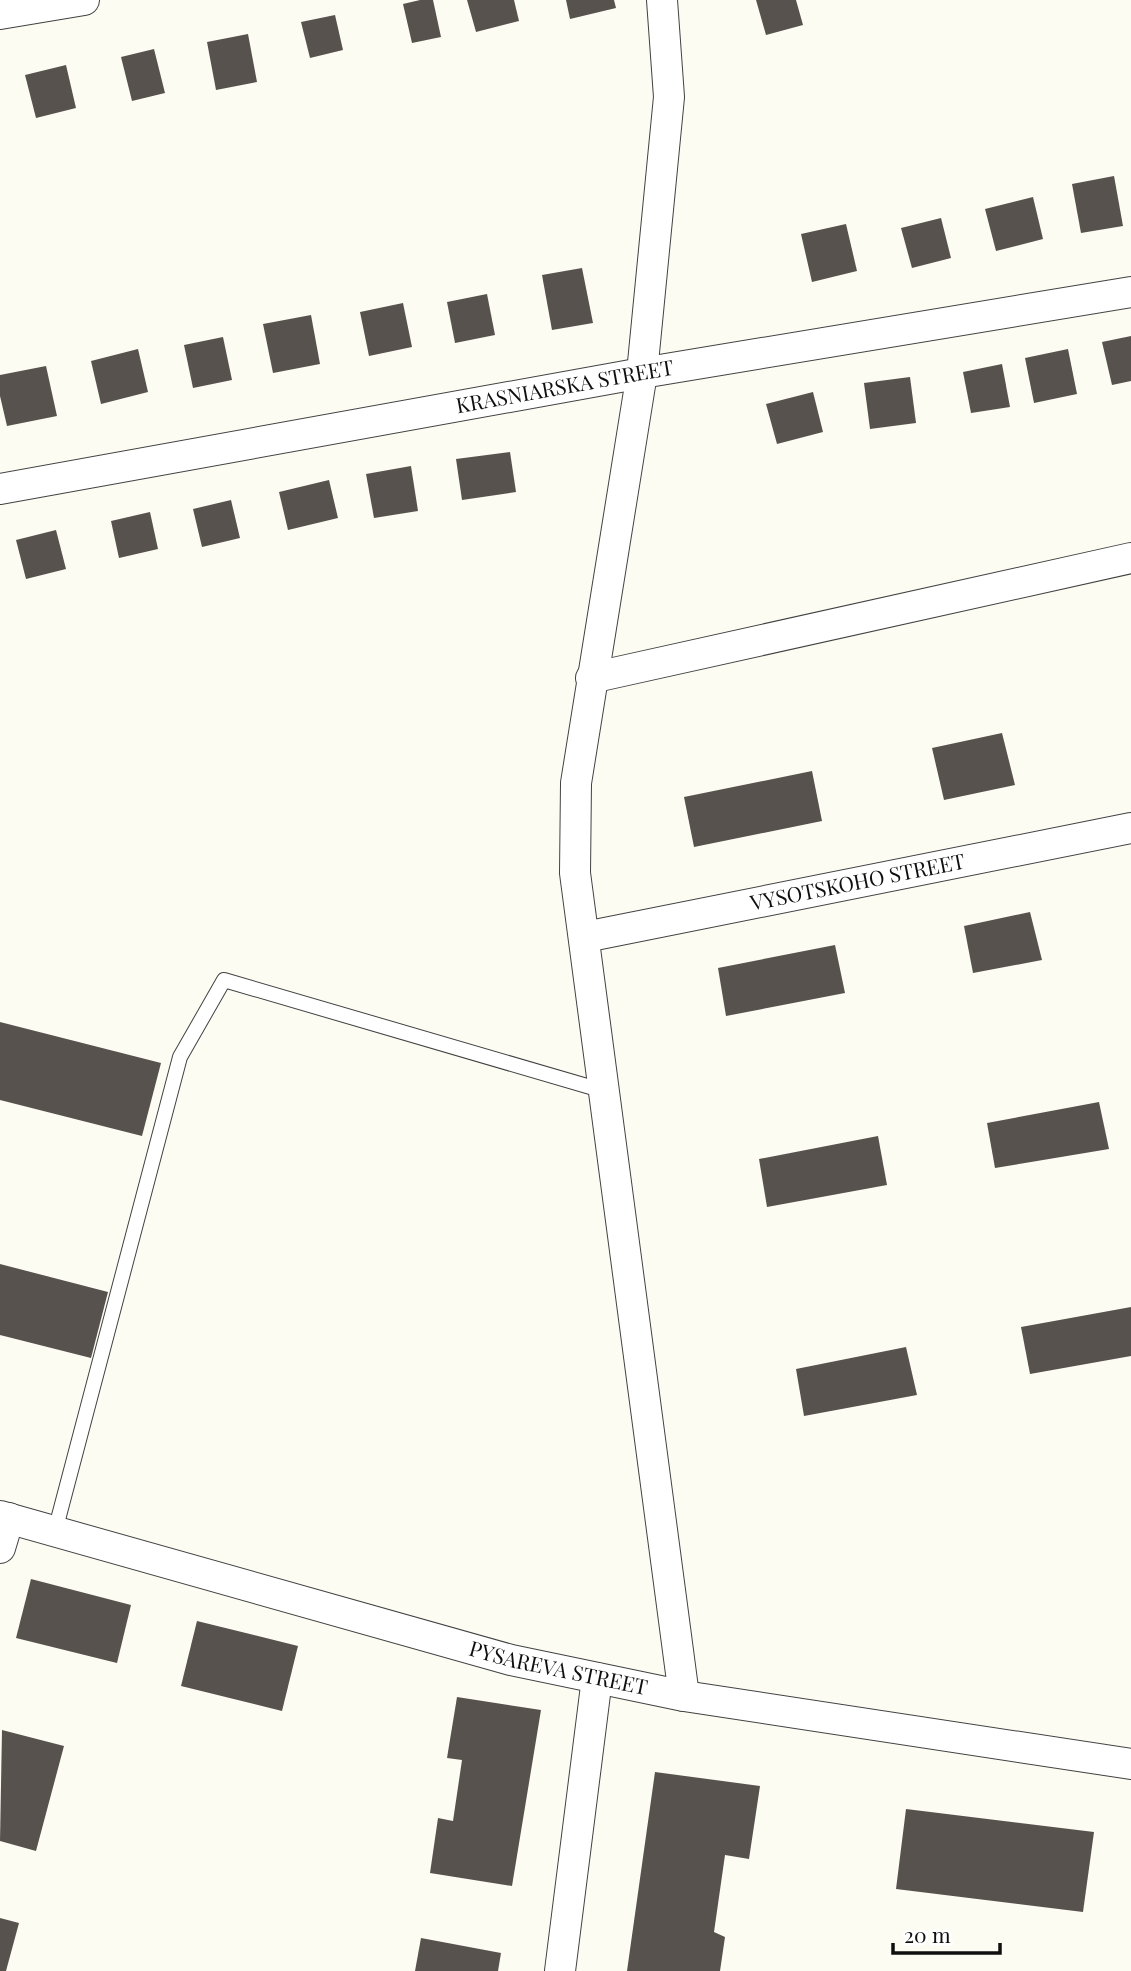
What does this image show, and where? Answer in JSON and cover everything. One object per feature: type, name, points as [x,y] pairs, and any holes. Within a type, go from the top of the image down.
[{"type":"street","points":[[0,14],[84,0]]},
{"type":"street","points":[[662,0],[669,97],[642,373],[576,783],[575,873],[684,1696]]},
{"type":"street","name":"KRASNIARSKA STREET","points":[[0,489],[642,373],[1131,292]]},
{"type":"street","points":[[591,678],[1131,558]]},
{"type":"street","name":"VYSOTSKOHO STREET","points":[[585,937],[1131,828]]},
{"type":"street","points":[[0,1548],[4,1517]]},
{"type":"street","name":"PYSAREVA STREET","points":[[4,1517],[512,1660],[684,1696],[1131,1764]]},
{"type":"street","points":[[560,1971],[597,1678]]},
{"type":"lane","points":[[55,1531],[180,1057],[224,980],[604,1091]]},
{"type":"building","points":[[433,0],[441,37],[412,43],[403,4]]},
{"type":"building","points":[[467,0],[514,0],[519,21],[476,32]]},
{"type":"building","points":[[566,0],[614,0],[616,8],[570,19]]},
{"type":"building","points":[[756,0],[796,0],[803,25],[766,35]]},
{"type":"building","points":[[335,15],[343,50],[310,58],[301,22]]},
{"type":"building","points":[[248,34],[257,82],[216,90],[207,42]]},
{"type":"building","points":[[154,49],[165,93],[132,101],[121,57]]},
{"type":"building","points":[[66,65],[76,108],[36,118],[25,75]]},
{"type":"building","points":[[1114,176],[1123,226],[1081,233],[1072,184]]},
{"type":"building","points":[[1033,197],[1043,239],[996,251],[985,209]]},
{"type":"building","points":[[941,218],[951,258],[912,268],[901,228]]},
{"type":"building","points":[[846,224],[857,271],[812,282],[801,234]]},
{"type":"building","points":[[582,268],[593,323],[552,330],[542,275]]},
{"type":"building","points":[[487,294],[495,335],[455,343],[447,302]]},
{"type":"building","points":[[403,303],[412,347],[369,356],[360,312]]},
{"type":"building","points":[[311,315],[320,364],[273,373],[263,324]]},
{"type":"building","points":[[1131,336],[1131,381],[1112,385],[1102,342]]},
{"type":"building","points":[[223,337],[232,380],[193,388],[184,345]]},
{"type":"building","points":[[138,349],[148,392],[101,404],[91,361]]},
{"type":"building","points":[[1068,349],[1077,394],[1034,403],[1025,358]]},
{"type":"building","points":[[1002,364],[1010,407],[971,413],[963,372]]},
{"type":"building","points":[[46,366],[57,416],[7,426],[0,396],[0,375]]},
{"type":"building","points":[[910,377],[916,423],[870,429],[864,383]]},
{"type":"building","points":[[813,392],[823,432],[777,444],[766,404]]},
{"type":"building","points":[[510,452],[516,492],[462,500],[456,459]]},
{"type":"building","points":[[411,466],[418,511],[374,518],[366,474]]},
{"type":"building","points":[[329,480],[338,518],[288,530],[279,492]]},
{"type":"building","points":[[231,500],[240,538],[202,547],[193,509]]},
{"type":"building","points":[[150,512],[158,549],[119,558],[111,521]]},
{"type":"building","points":[[56,530],[66,569],[26,579],[16,540]]},
{"type":"building","points":[[1002,733],[1015,785],[944,800],[932,748]]},
{"type":"building","points":[[812,771],[822,821],[694,847],[684,797]]},
{"type":"building","points":[[1030,912],[1042,960],[973,973],[964,926]]},
{"type":"building","points":[[835,945],[845,993],[726,1016],[718,968]]},
{"type":"building","points":[[0,1022],[161,1063],[142,1136],[0,1100]]},
{"type":"building","points":[[1099,1102],[1109,1149],[995,1168],[987,1123]]},
{"type":"building","points":[[878,1136],[887,1185],[767,1207],[759,1159]]},
{"type":"building","points":[[0,1264],[108,1292],[91,1358],[0,1335]]},
{"type":"building","points":[[1131,1307],[1131,1356],[1030,1374],[1021,1327]]},
{"type":"building","points":[[906,1347],[917,1395],[804,1416],[796,1369]]},
{"type":"building","points":[[31,1579],[131,1605],[117,1663],[16,1638]]},
{"type":"building","points":[[197,1621],[298,1646],[282,1711],[181,1686]]},
{"type":"building","points":[[457,1697],[541,1710],[512,1886],[430,1873],[438,1818],[453,1821],[462,1760],[447,1758]]},
{"type":"building","points":[[2,1730],[64,1746],[36,1851],[0,1841]]},
{"type":"building","points":[[655,1772],[760,1786],[749,1859],[725,1855],[714,1932],[725,1937],[720,1971],[627,1971]]},
{"type":"building","points":[[906,1809],[1094,1832],[1083,1912],[896,1889]]},
{"type":"building","points":[[0,1918],[19,1923],[6,1971],[0,1971]]},
{"type":"building","points":[[421,1938],[501,1953],[498,1971],[415,1971]]}]
